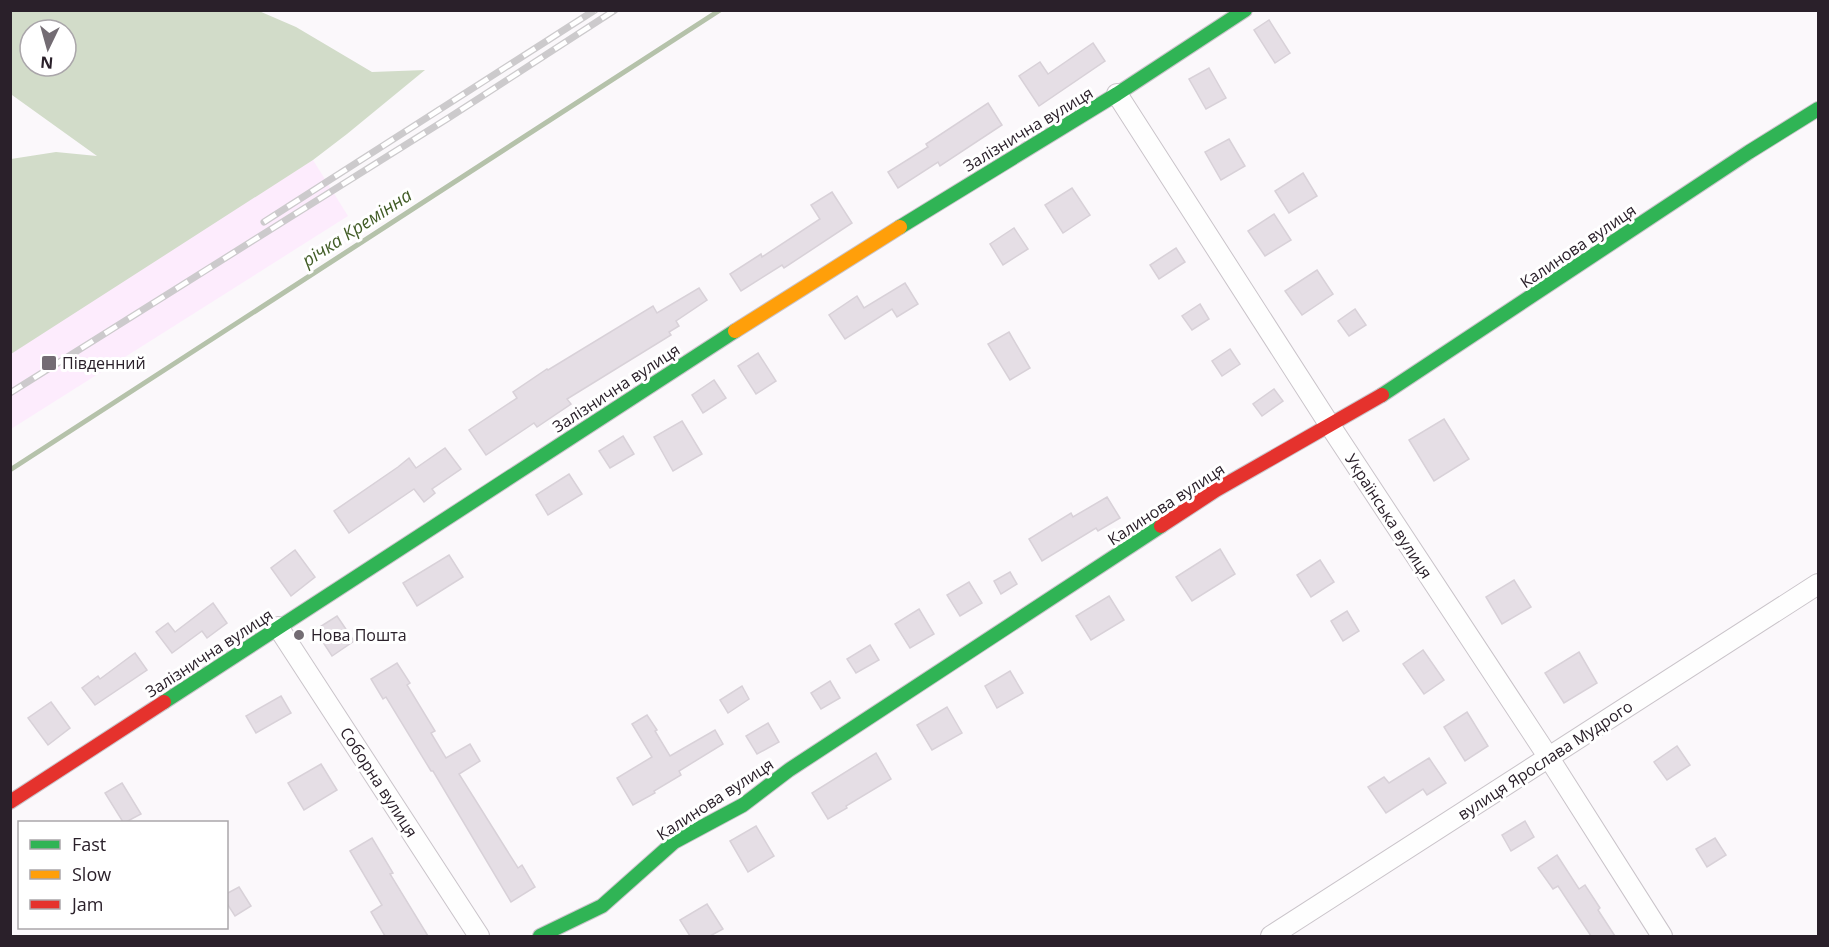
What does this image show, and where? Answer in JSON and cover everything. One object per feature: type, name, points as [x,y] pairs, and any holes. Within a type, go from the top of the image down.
[{"type":"street","name":"Залізнична вулиця","points":[[10,802],[692,358],[896,229],[1117,94],[1245,10]]},
{"type":"street","name":"Українська вулиця","points":[[1117,94],[1329,424],[1549,758],[1662,936]]},
{"type":"street","name":"Калинова вулиця","points":[[540,936],[602,906],[674,842],[744,804],[789,770],[1216,490],[1386,393],[1749,152],[1818,109]]},
{"type":"street","name":"вулиця Ярослава Мудрого","points":[[1271,936],[1818,584]]},
{"type":"street","name":"Соборна вулиця","points":[[278,627],[479,936]]},
{"type":"shaded area","points":[[313,160],[348,216],[11,429],[11,351]]},
{"type":"green space","points":[[11,10],[259,11],[296,27],[372,72],[425,70],[313,160],[11,354],[11,159],[56,152],[97,156],[12,95]]},
{"type":"building","points":[[1269,20],[1290,53],[1275,63],[1254,30]]},
{"type":"building","points":[[1093,43],[1105,61],[1039,106],[1019,76],[1040,62],[1048,74]]},
{"type":"building","points":[[1209,68],[1226,98],[1206,109],[1189,79]]},
{"type":"building","points":[[988,103],[1002,125],[940,166],[938,162],[898,188],[888,172],[928,147],[926,144]]},
{"type":"building","points":[[1229,139],[1245,166],[1221,180],[1205,152]]},
{"type":"building","points":[[1303,173],[1317,196],[1289,213],[1275,191]]},
{"type":"building","points":[[1072,188],[1090,215],[1063,233],[1045,205]]},
{"type":"building","points":[[832,192],[852,223],[784,268],[782,265],[741,291],[730,274],[761,254],[762,257],[820,219],[811,205]]},
{"type":"building","points":[[1274,214],[1291,240],[1265,256],[1248,231]]},
{"type":"building","points":[[1014,228],[1028,249],[1003,265],[990,244]]},
{"type":"building","points":[[1176,248],[1185,262],[1159,279],[1150,265]]},
{"type":"building","points":[[1317,270],[1333,294],[1302,315],[1285,291]]},
{"type":"building","points":[[905,283],[918,304],[897,317],[892,309],[845,339],[829,315],[857,296],[864,308]]},
{"type":"building","points":[[699,288],[707,300],[676,321],[679,326],[669,332],[671,335],[567,399],[571,404],[537,427],[534,423],[486,455],[469,430],[517,398],[513,392],[547,369],[653,306],[657,313]]},
{"type":"building","points":[[1200,304],[1209,319],[1192,330],[1182,316]]},
{"type":"building","points":[[1355,309],[1366,325],[1349,336],[1338,321]]},
{"type":"building","points":[[1009,332],[1030,368],[1010,380],[988,344]]},
{"type":"building","points":[[1230,349],[1240,364],[1222,376],[1212,361]]},
{"type":"building","points":[[758,353],[776,381],[756,394],[738,366]]},
{"type":"building","points":[[714,380],[726,398],[703,413],[692,395]]},
{"type":"building","points":[[1274,389],[1283,401],[1262,416],[1253,404]]},
{"type":"building","points":[[1444,419],[1469,459],[1434,481],[1409,440]]},
{"type":"building","points":[[682,421],[702,454],[673,471],[654,437]]},
{"type":"building","points":[[623,436],[634,454],[610,468],[599,451]]},
{"type":"building","points":[[445,448],[461,469],[432,489],[435,493],[424,502],[414,489],[349,533],[334,511],[409,458],[416,468]]},
{"type":"building","points":[[569,474],[582,494],[548,515],[536,495]]},
{"type":"building","points":[[1107,497],[1120,518],[1098,531],[1096,528],[1042,561],[1029,539],[1071,513],[1073,517]]},
{"type":"building","points":[[1220,549],[1235,574],[1192,601],[1176,577]]},
{"type":"building","points":[[295,550],[315,577],[291,596],[271,568]]},
{"type":"building","points":[[449,555],[463,577],[417,606],[403,583]]},
{"type":"building","points":[[1320,560],[1334,582],[1311,597],[1297,575]]},
{"type":"building","points":[[1010,572],[1017,584],[1001,594],[994,581]]},
{"type":"building","points":[[1514,580],[1531,607],[1502,624],[1486,597]]},
{"type":"building","points":[[969,582],[982,603],[960,616],[947,595]]},
{"type":"building","points":[[1109,596],[1124,620],[1091,640],[1076,616]]},
{"type":"building","points":[[213,603],[227,623],[207,638],[202,631],[172,653],[156,632],[168,623],[175,632]]},
{"type":"building","points":[[919,609],[934,634],[910,648],[895,624]]},
{"type":"building","points":[[1347,611],[1359,631],[1343,641],[1331,621]]},
{"type":"building","points":[[337,616],[354,641],[332,656],[315,630]]},
{"type":"building","points":[[870,645],[879,660],[856,673],[847,659]]},
{"type":"building","points":[[1423,650],[1444,680],[1424,694],[1403,664]]},
{"type":"building","points":[[1579,652],[1597,683],[1564,703],[1545,673]]},
{"type":"building","points":[[135,653],[147,670],[95,705],[82,688],[98,676],[100,679]]},
{"type":"building","points":[[397,663],[410,683],[407,685],[435,731],[431,733],[446,758],[470,744],[480,761],[459,774],[518,868],[522,865],[535,887],[511,902],[433,771],[386,697],[383,699],[371,679]]},
{"type":"building","points":[[1010,671],[1023,693],[997,708],[985,686]]},
{"type":"building","points":[[830,681],[840,698],[821,709],[811,693]]},
{"type":"building","points":[[742,686],[749,699],[728,713],[720,700]]},
{"type":"building","points":[[281,696],[291,713],[256,733],[246,716]]},
{"type":"building","points":[[51,702],[70,728],[48,745],[28,718]]},
{"type":"building","points":[[947,707],[962,733],[932,750],[917,725]]},
{"type":"building","points":[[1467,712],[1488,746],[1465,761],[1444,727]]},
{"type":"building","points":[[647,715],[670,756],[715,730],[723,744],[679,771],[681,775],[654,791],[655,793],[633,805],[617,778],[652,757],[632,724]]},
{"type":"building","points":[[768,723],[779,742],[757,754],[746,736]]},
{"type":"building","points":[[1677,746],[1690,765],[1667,780],[1654,762]]},
{"type":"building","points":[[876,753],[891,779],[828,819],[812,793]]},
{"type":"building","points":[[1429,758],[1446,783],[1427,795],[1423,789],[1386,813],[1368,787],[1384,777],[1389,783]]},
{"type":"building","points":[[321,764],[337,790],[304,810],[288,783]]},
{"type":"building","points":[[122,783],[141,814],[128,821],[122,821],[105,793]]},
{"type":"building","points":[[1525,821],[1534,837],[1511,851],[1502,835]]},
{"type":"building","points":[[756,826],[774,856],[748,872],[730,841]]},
{"type":"building","points":[[372,838],[393,873],[390,874],[428,936],[385,936],[371,912],[382,905],[350,851]]},
{"type":"building","points":[[1715,838],[1726,855],[1707,867],[1696,849]]},
{"type":"building","points":[[1557,855],[1579,889],[1585,885],[1615,936],[1591,936],[1558,886],[1553,889],[1538,868]]},
{"type":"building","points":[[239,887],[251,906],[235,916],[228,905],[228,893]]},
{"type":"building","points":[[707,904],[723,929],[710,936],[690,936],[680,920]]},
{"type":"waterway","name":"річка Кремінна","points":[[10,470],[720,10]]},
{"type":"railway","points":[[264,222],[595,10]]},
{"type":"railway","points":[[10,393],[450,117],[615,10]]},
{"type":"traffic: fast","points":[[900,227],[1117,94],[1245,10]]},
{"type":"traffic: fast","points":[[1382,395],[1749,152],[1818,109]]},
{"type":"traffic: fast","points":[[164,702],[735,331]]},
{"type":"traffic: fast","points":[[540,936],[602,906],[674,842],[743,805],[789,770],[1161,526]]},
{"type":"traffic: slow","points":[[735,331],[900,227]]},
{"type":"traffic: jam","points":[[1161,526],[1216,490],[1382,395]]},
{"type":"traffic: jam","points":[[10,802],[164,702]]},
{"type":"place","name":"Південний","points":[[49,363]]},
{"type":"place","name":"Нова Пошта","points":[[299,635]]}]
